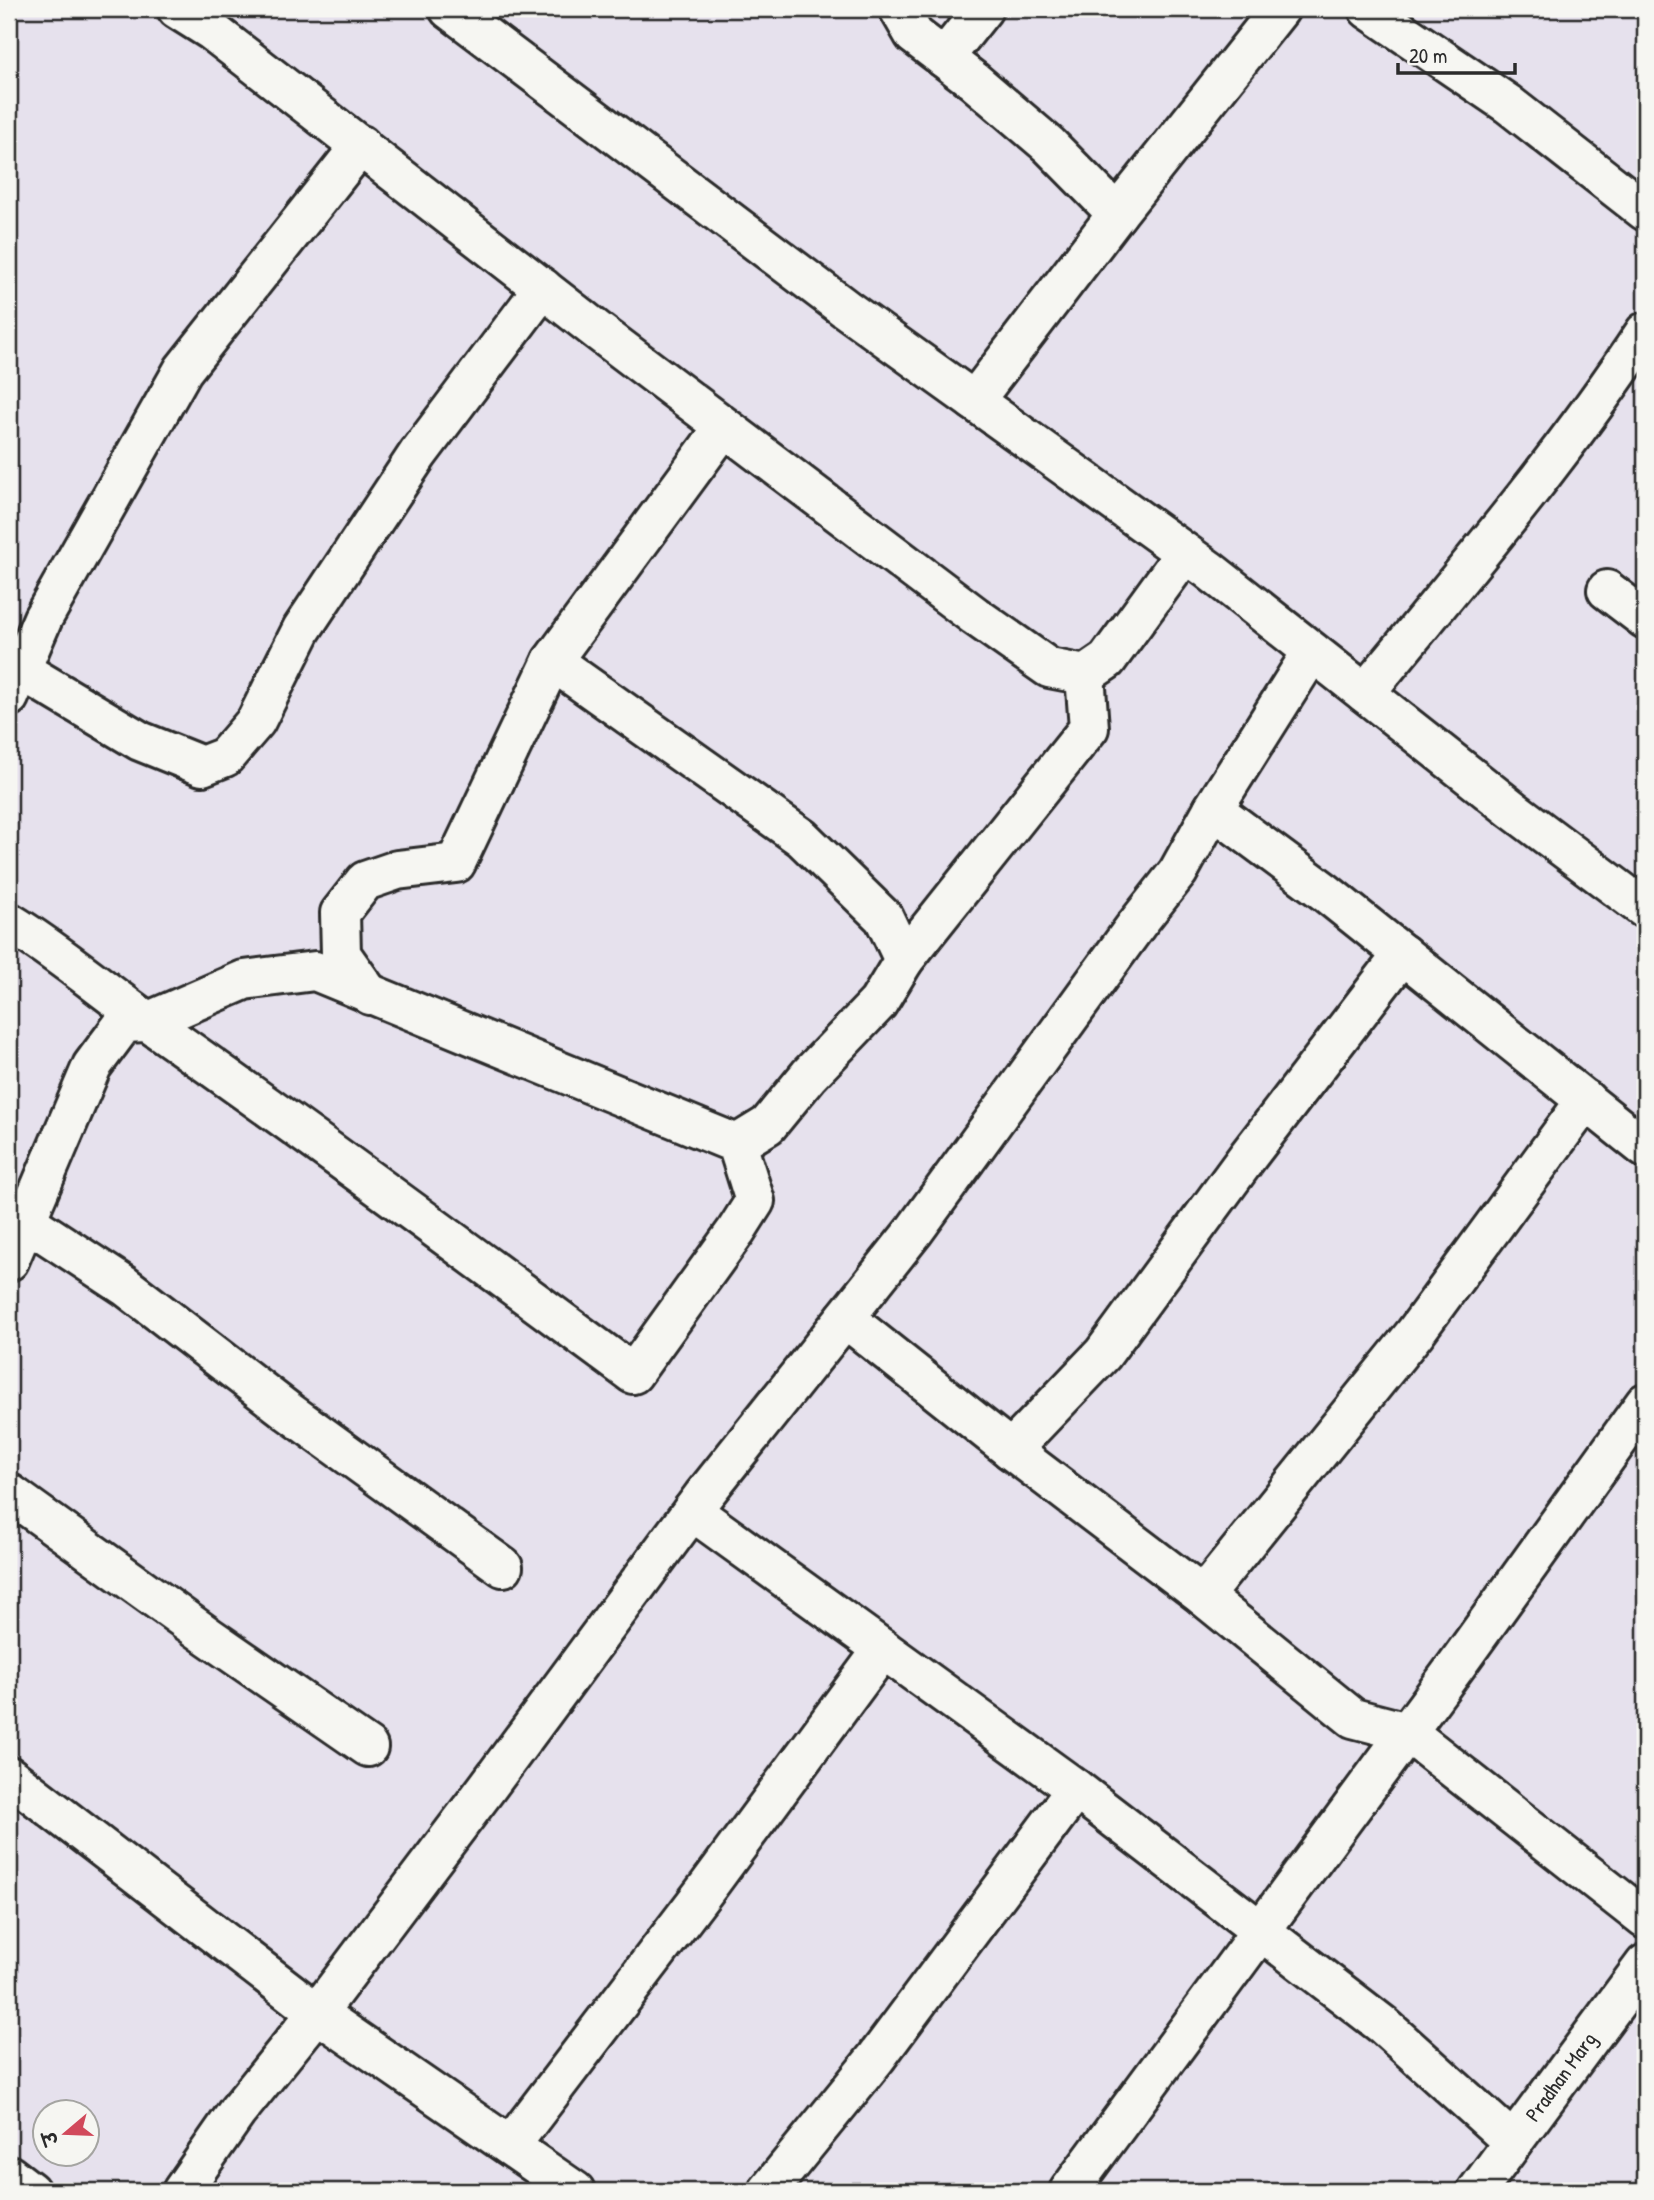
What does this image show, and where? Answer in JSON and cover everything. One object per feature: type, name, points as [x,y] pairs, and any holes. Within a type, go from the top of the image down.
[{"type":"street","points":[[177,9],[212,31],[724,427],[975,616],[1049,668],[1085,675],[1107,660],[1185,553]]},
{"type":"street","points":[[449,9],[835,301],[1185,553],[1513,810],[1645,909]]},
{"type":"street","points":[[899,9],[914,35],[1049,145],[1117,214]]},
{"type":"street","points":[[944,58],[983,9]]},
{"type":"street","points":[[974,401],[1117,214],[1280,9]]},
{"type":"street","points":[[1368,9],[1508,104],[1645,211]]},
{"type":"street","points":[[361,145],[183,370],[43,618],[15,683],[140,741],[202,766],[225,757],[256,722],[302,629],[418,454],[543,288]]},
{"type":"street","points":[[1366,693],[1505,522],[1611,383],[1645,332]]},
{"type":"street","points":[[370,995],[341,954],[340,913],[365,881],[397,870],[456,863],[552,661],[724,427]]},
{"type":"street","points":[[1607,590],[1645,619]]},
{"type":"street","points":[[182,2191],[237,2112],[317,2012],[486,1789],[692,1511],[914,1231],[1137,924],[1178,872],[1213,809],[1312,652]]},
{"type":"street","points":[[552,661],[802,838],[884,918],[904,960]]},
{"type":"street","points":[[737,1144],[768,1125],[809,1075],[877,1003],[904,960],[1089,728],[1085,675]]},
{"type":"street","points":[[1213,809],[1314,884],[1645,1148]]},
{"type":"street","points":[[9,922],[38,940],[146,1022],[297,1128],[633,1374],[755,1201],[737,1144]]},
{"type":"street","points":[[1011,1450],[1103,1354],[1248,1156],[1403,954]]},
{"type":"street","points":[[9,1261],[92,1066],[124,1023],[146,1022],[244,980],[315,971],[737,1144]]},
{"type":"street","points":[[1203,1596],[1415,1333],[1586,1100]]},
{"type":"street","points":[[26,1221],[125,1286],[289,1412],[503,1567]]},
{"type":"street","points":[[845,1318],[1011,1450],[1203,1596],[1353,1718],[1407,1732],[1645,1919]]},
{"type":"street","points":[[1069,2191],[1645,1403]]},
{"type":"street","points":[[9,1493],[368,1747]]},
{"type":"street","points":[[692,1511],[1076,1789],[1261,1931],[1383,2025],[1513,2143]]},
{"type":"street","points":[[510,2146],[709,1885],[883,1649]]},
{"type":"street","points":[[9,1776],[317,2012],[575,2191]]},
{"type":"street","points":[[768,2191],[876,2058],[1076,1789]]},
{"type":"street","name":"Pradhan Marg","points":[[1477,2191],[1645,1964]]},
{"type":"street","points":[[9,2175],[30,2191]]},
{"type":"railway","points":[[1641,2191],[1645,2185]]}]
